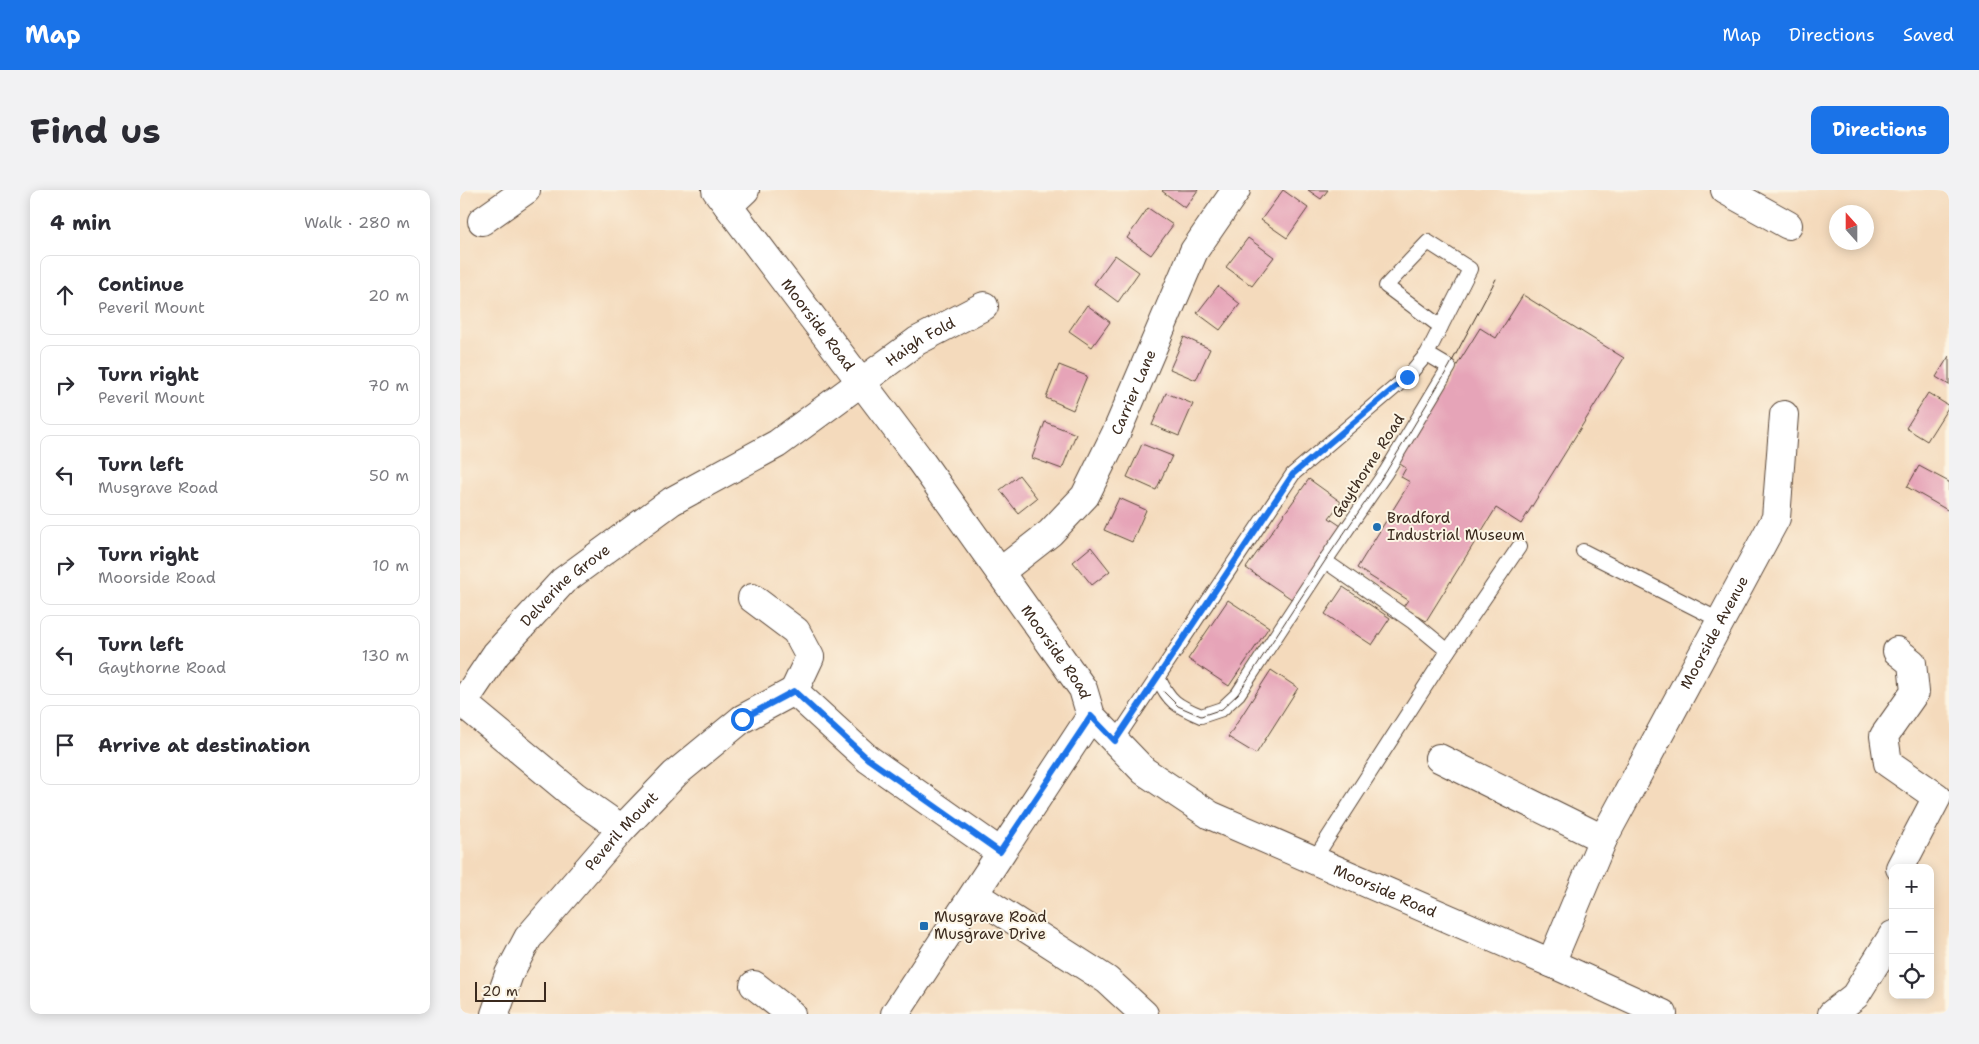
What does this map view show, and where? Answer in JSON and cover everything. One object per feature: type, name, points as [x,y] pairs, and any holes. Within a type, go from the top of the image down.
[{"type":"street","points":[[482,221],[526,190]]},
{"type":"street","name":"Carrier Lane","points":[[1000,572],[1050,534],[1085,496],[1120,422],[1194,251],[1236,190]]},
{"type":"street","points":[[1725,190],[1788,225]]},
{"type":"street","name":"Moorside Road","points":[[730,195],[861,383],[918,456],[1083,689],[1091,716],[1144,770],[1210,815],[1551,963],[1663,1014]]},
{"type":"street","name":"Haigh Fold","points":[[861,383],[917,342],[984,306]]},
{"type":"street","name":"Delverine Grove","points":[[622,828],[575,796],[461,702],[496,654],[564,580],[672,501],[776,444],[861,383]]},
{"type":"street","name":"Moorside Avenue","points":[[1551,963],[1603,839],[1776,518],[1784,415]]},
{"type":"street","points":[[752,598],[796,631],[810,657],[794,691],[868,759],[1000,852]]},
{"type":"street","points":[[1897,651],[1912,663],[1915,692],[1884,736],[1888,763],[1943,795],[1902,864]]},
{"type":"street","name":"Peveril Mount","points":[[495,1014],[509,974],[528,938],[622,828],[675,774],[742,719],[794,691]]},
{"type":"street","points":[[895,1014],[1091,716]]},
{"type":"street","points":[[1439,758],[1603,839]]},
{"type":"street","points":[[975,895],[1107,980],[1144,1014]]},
{"type":"street","points":[[1832,1014],[1855,996],[1889,941]]},
{"type":"street","points":[[754,985],[792,1014]]},
{"type":"lane","points":[[1427,354],[1441,327],[1470,269],[1428,242],[1386,286],[1441,327]]},
{"type":"lane","name":"Gaythorne Road","points":[[1115,741],[1293,474],[1407,377],[1427,354],[1449,367],[1386,472],[1238,694],[1222,709],[1201,716],[1178,706],[1164,692],[1158,677]]},
{"type":"lane","points":[[1313,860],[1448,651],[1519,547]]},
{"type":"lane","points":[[1583,551],[1721,621]]},
{"type":"lane","points":[[1325,561],[1413,622],[1448,651]]},
{"type":"building","points":[[1163,190],[1198,190],[1185,208]]},
{"type":"building","points":[[1283,190],[1308,208],[1287,238],[1261,220]]},
{"type":"building","points":[[1308,190],[1328,190],[1321,199]]},
{"type":"building","points":[[1148,208],[1173,225],[1151,255],[1127,238]]},
{"type":"building","points":[[1248,238],[1274,257],[1252,286],[1226,267]]},
{"type":"building","points":[[1115,255],[1139,272],[1118,302],[1094,284]]},
{"type":"building","points":[[1218,286],[1240,304],[1220,330],[1197,313]]},
{"type":"building","points":[[1523,295],[1624,358],[1521,524],[1496,508],[1426,621],[1403,607],[1408,600],[1357,568],[1410,482],[1401,477],[1406,468],[1397,462],[1480,328],[1496,338]]},
{"type":"building","points":[[1087,305],[1110,322],[1092,347],[1069,331]]},
{"type":"building","points":[[1184,337],[1210,349],[1196,380],[1170,369]]},
{"type":"building","points":[[1949,356],[1949,385],[1936,377]]},
{"type":"building","points":[[1059,365],[1087,376],[1073,410],[1046,398]]},
{"type":"building","points":[[1166,393],[1193,404],[1179,436],[1152,425]]},
{"type":"building","points":[[1928,393],[1949,406],[1927,441],[1906,428]]},
{"type":"building","points":[[1045,422],[1076,434],[1062,469],[1032,458]]},
{"type":"building","points":[[1142,444],[1172,456],[1156,490],[1127,477]]},
{"type":"building","points":[[1919,466],[1949,482],[1949,511],[1907,487]]},
{"type":"building","points":[[1019,475],[1037,498],[1018,513],[1000,490]]},
{"type":"building","points":[[1309,479],[1341,502],[1329,518],[1344,528],[1293,600],[1246,568]]},
{"type":"building","points":[[1119,498],[1146,510],[1132,542],[1104,530]]},
{"type":"building","points":[[1091,547],[1110,571],[1092,585],[1073,562]]},
{"type":"building","points":[[1343,587],[1390,618],[1372,645],[1325,614]]},
{"type":"building","points":[[1228,600],[1269,627],[1229,686],[1188,659]]},
{"type":"building","points":[[1271,670],[1298,688],[1256,754],[1228,737]]},
{"type":"tram line","points":[[1164,692],[1178,706],[1201,716],[1222,709],[1238,694],[1386,472],[1449,367],[1496,279]]},
{"type":"place","name":"Bradford Industrial Museum","points":[[1377,527]]},
{"type":"place","name":"Musgrave Road Musgrave Drive","points":[[924,926]]},
{"type":"route","points":[[742,719],[794,691],[868,759],[1000,852],[1091,716],[1115,741],[1293,474],[1407,377]]}]
